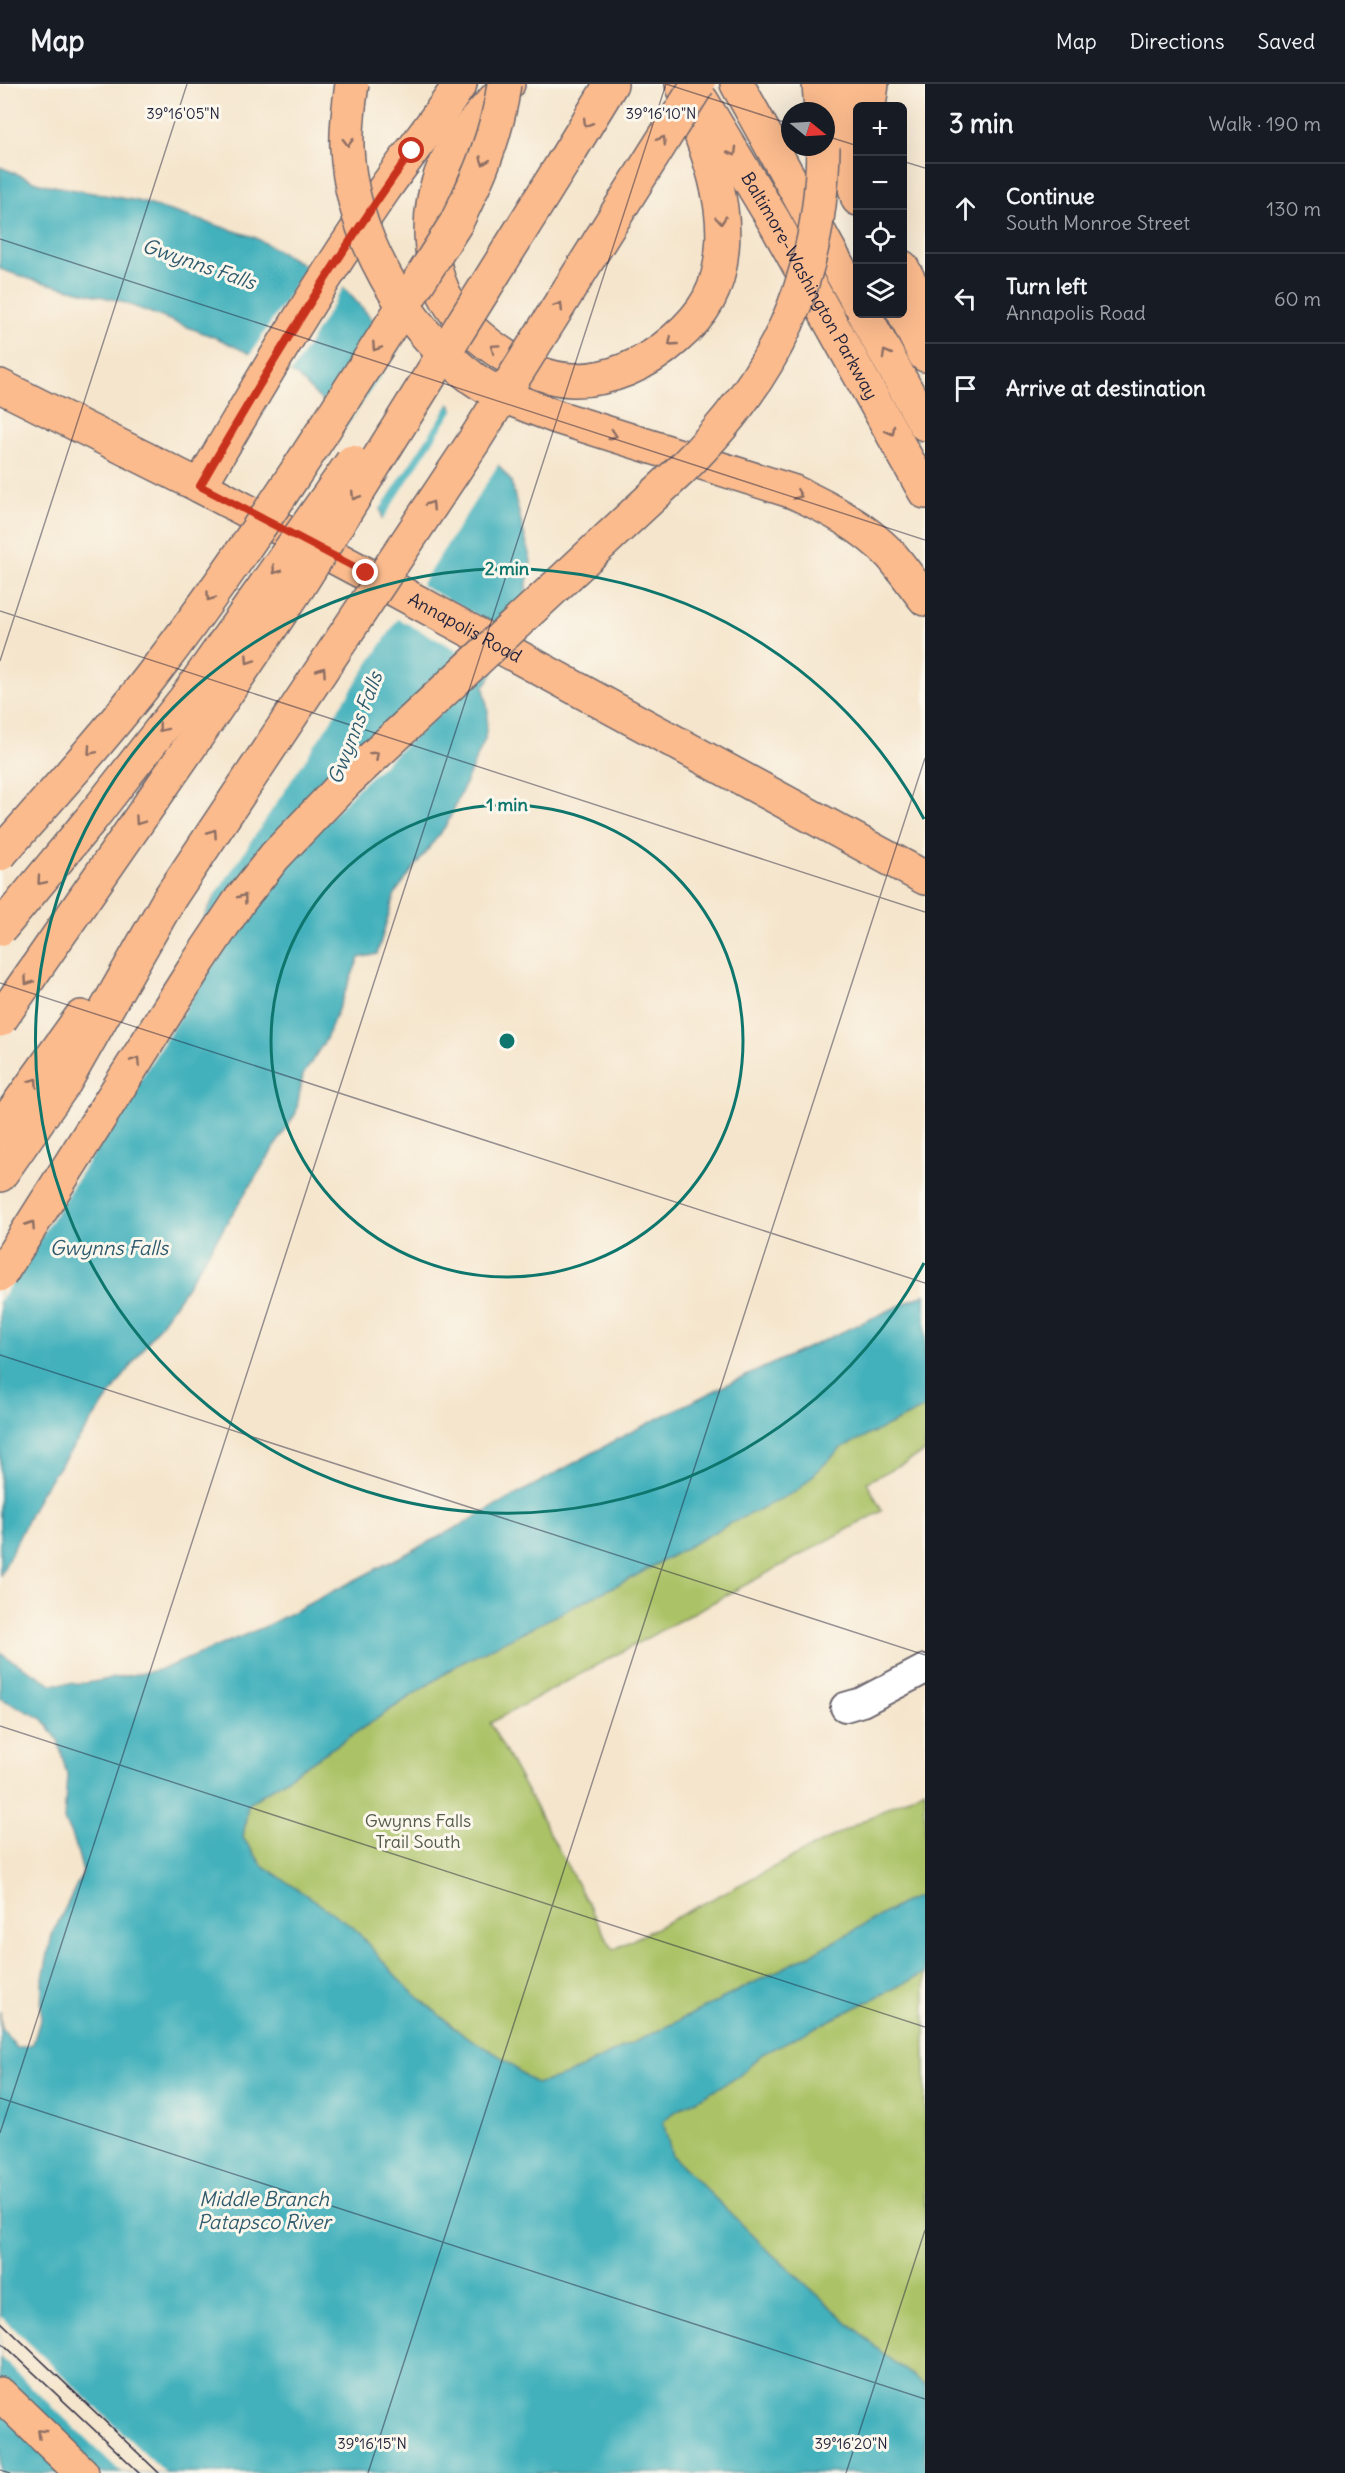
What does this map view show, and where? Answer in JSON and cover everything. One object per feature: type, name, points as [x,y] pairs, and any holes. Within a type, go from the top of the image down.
[{"type":"main road","points":[[352,84],[347,148],[352,186],[364,227],[377,259],[395,291],[421,328],[450,360],[467,373],[514,400],[557,417],[794,492],[820,504],[869,535],[892,556],[925,599]]},
{"type":"main road","points":[[200,486],[253,394],[382,193],[441,115],[460,84]]},
{"type":"main road","points":[[441,115],[479,84]]},
{"type":"main road","points":[[506,84],[452,151],[441,174],[432,201],[430,230],[436,265],[451,305],[474,333],[516,362],[541,374],[571,380],[606,377],[634,367],[663,350],[691,326],[711,299],[719,273],[723,248],[718,189],[682,84]]},
{"type":"main road","points":[[0,854],[93,749],[149,680],[201,611],[310,450],[456,223],[475,185],[492,140],[506,84]]},
{"type":"main road","points":[[477,121],[519,84]]},
{"type":"main road","points":[[0,1020],[194,742],[286,605],[611,84]]},
{"type":"main road","name":"Baltimore-Washington Parkway","points":[[692,84],[774,221],[925,492]]},
{"type":"main road","points":[[0,1130],[169,899],[474,441],[698,84]]},
{"type":"main road","name":"Baltimore-Washington Parkway","points":[[737,84],[853,293]]},
{"type":"main road","points":[[819,84],[820,102]]},
{"type":"main road","points":[[847,84],[847,132],[853,178]]},
{"type":"main road","points":[[870,102],[872,84]]},
{"type":"main road","points":[[0,1275],[199,961],[240,900],[275,856],[347,781],[716,436],[744,399],[769,361],[800,290],[819,216],[822,156]]},
{"type":"main road","points":[[0,929],[91,819],[185,699],[564,161]]},
{"type":"main road","points":[[907,275],[925,311]]},
{"type":"main road","points":[[907,317],[925,355]]},
{"type":"main road","name":"Baltimore-Washington Parkway","points":[[866,318],[925,424]]},
{"type":"main road","name":"Annapolis Road","points":[[0,386],[200,486],[366,573],[925,878]]},
{"type":"main road","points":[[0,1175],[65,1082],[169,899]]},
{"type":"main road","points":[[0,2394],[82,2473]]},
{"type":"street","points":[[845,1707],[862,1702],[925,1669]]},
{"type":"green space","name":"Gwynns Falls Trail South","points":[[925,1408],[925,1452],[867,1482],[882,1511],[490,1723],[613,1950],[925,1789],[925,1893],[819,1950],[672,2024],[565,2076],[536,2084],[498,2055],[462,2034],[404,1985],[353,1927],[262,1865],[243,1838],[248,1804],[459,1664],[635,1576],[727,1525],[797,1491],[841,1448]]},
{"type":"green space","points":[[925,1973],[925,2385],[880,2351],[773,2255],[672,2156],[663,2122],[671,2114],[739,2076],[762,2054]]},
{"type":"water","name":"Gwynns Falls","points":[[0,167],[42,184],[138,201],[254,237],[344,288],[451,406],[511,481],[531,561],[519,628],[484,687],[488,712],[485,739],[447,824],[395,893],[377,954],[359,958],[326,1039],[303,1075],[296,1113],[182,1294],[41,1492],[0,1576],[0,1260],[157,1014],[215,895],[320,714],[387,553],[381,509],[334,413],[297,376],[219,339],[120,301],[29,279],[0,269]]},
{"type":"water","name":"Middle Branch Patapsco River","points":[[925,1294],[925,1408],[841,1448],[797,1491],[727,1525],[635,1576],[459,1664],[248,1804],[243,1838],[262,1865],[353,1927],[404,1985],[462,2034],[498,2055],[536,2084],[565,2076],[672,2024],[819,1950],[925,1893],[925,1973],[762,2054],[739,2076],[671,2114],[663,2122],[672,2156],[773,2255],[880,2351],[925,2385],[925,2473],[0,2473],[0,2012],[1,2028],[17,2048],[33,2044],[41,2017],[42,1983],[52,1935],[83,1872],[75,1843],[64,1820],[67,1775],[58,1740],[43,1719],[0,1698],[0,1653],[52,1684],[87,1683],[163,1669],[264,1627],[452,1530],[629,1433],[724,1386]]},
{"type":"pier","points":[[309,264],[345,285],[289,376],[249,356]]},
{"type":"pier","points":[[401,346],[451,401],[378,512],[341,434]]},
{"type":"pier","points":[[456,406],[500,462],[421,585],[498,627],[522,629],[497,671],[490,667],[358,788],[285,865],[210,969],[0,1301],[0,1258],[190,959],[467,655],[398,619],[201,917],[317,713],[384,552],[380,524]]},
{"type":"pier","points":[[0,2315],[165,2473],[122,2473],[0,2357]]},
{"type":"tram line","points":[[0,2321],[159,2473]]},
{"type":"tram line","points":[[0,2341],[140,2473]]},
{"type":"route","points":[[366,573],[200,486],[253,394],[382,193],[412,151]]}]
